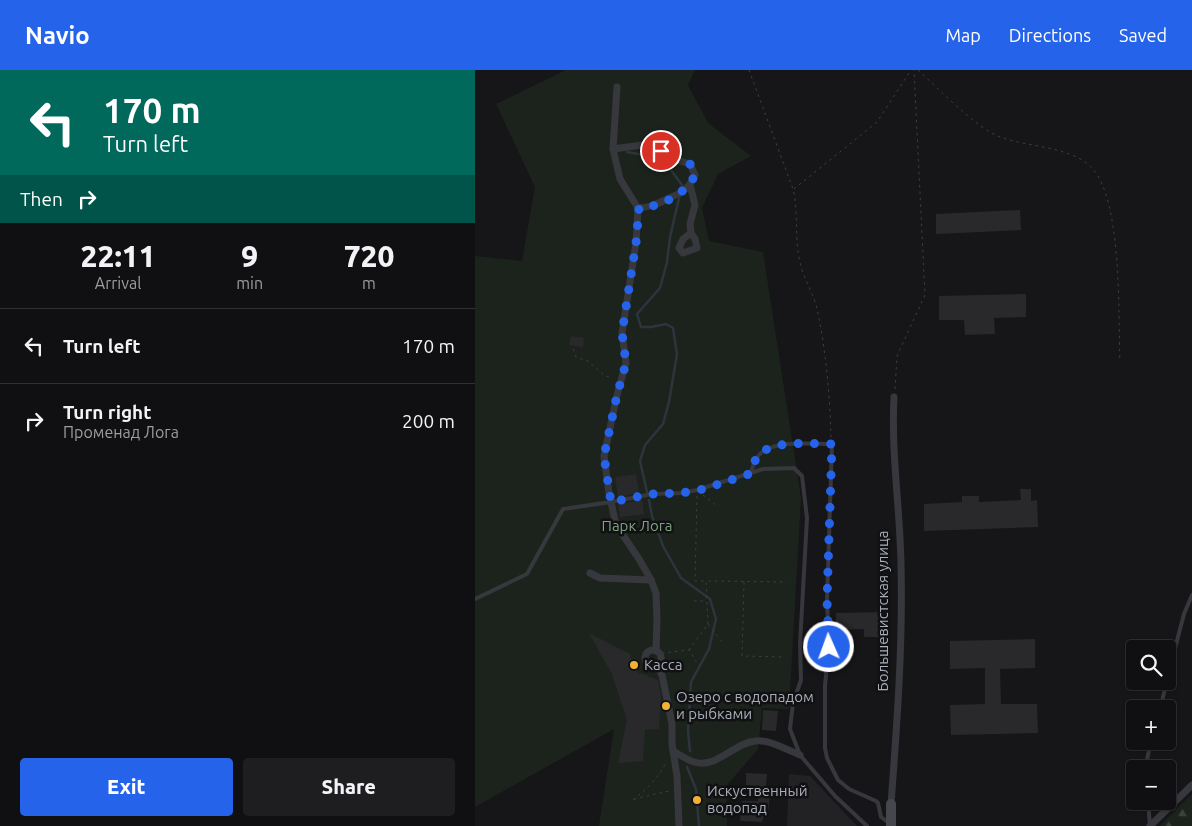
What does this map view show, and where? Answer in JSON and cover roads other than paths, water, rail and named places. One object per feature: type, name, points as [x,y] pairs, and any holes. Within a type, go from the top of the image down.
[{"type":"street","points":[[617,87],[613,149],[620,179],[639,208],[636,243],[622,333],[626,363],[604,456],[616,525],[651,580],[656,593],[657,653],[660,661],[656,665],[649,665],[645,659],[648,652],[657,653]]},
{"type":"street","points":[[613,149],[650,144],[673,159],[690,164],[695,175],[690,185],[680,194],[653,207],[639,208]]},
{"type":"street","points":[[690,185],[695,205],[690,224],[691,232]]},
{"type":"street","name":"Большевистская улица","points":[[891,825],[900,682],[901,584],[892,426],[894,397]]},
{"type":"street","points":[[590,573],[600,578],[651,580]]},
{"type":"street","points":[[656,665],[662,675],[673,724],[673,751],[679,826]]},
{"type":"street","points":[[673,751],[694,762],[707,764],[739,746],[753,741],[761,741],[800,755]]},
{"type":"street","points":[[1150,826],[1192,785]]},
{"type":"lane","points":[[749,474],[763,451],[777,446],[832,444],[827,600],[829,647],[825,685],[825,748],[827,758],[838,780],[849,789],[876,801],[881,817],[891,825]]},
{"type":"lane","points":[[475,599],[527,574],[563,509],[652,494],[681,493],[697,490],[763,469],[794,468],[802,476],[807,518],[799,644],[801,680],[793,703],[790,729],[800,755],[835,796],[867,826]]},
{"type":"lane","points":[[1176,645],[1184,614],[1192,596]]},
{"type":"lane","points":[[1149,810],[1150,826]]},
{"type":"waterway","points":[[627,152],[650,156],[671,170],[682,185],[681,189]]},
{"type":"waterway","points":[[647,492],[640,461],[645,445],[663,424],[669,402],[677,354],[673,328],[666,324],[641,327],[637,314],[660,288],[680,194]]},
{"type":"waterway","points":[[649,500],[652,516],[663,546],[681,578],[710,599],[716,619],[709,649],[691,682],[688,731],[690,751]]},
{"type":"waterway","points":[[687,767],[696,789],[699,826]]},
{"type":"place","name":"Касса","points":[[634,665]]},
{"type":"place","name":"Озеро с водопадом и рыбками","points":[[666,706]]},
{"type":"place","name":"Искуственный водопад","points":[[697,800]]},
{"type":"park label","name":"Парк Лога","points":[[637,526]]}]
